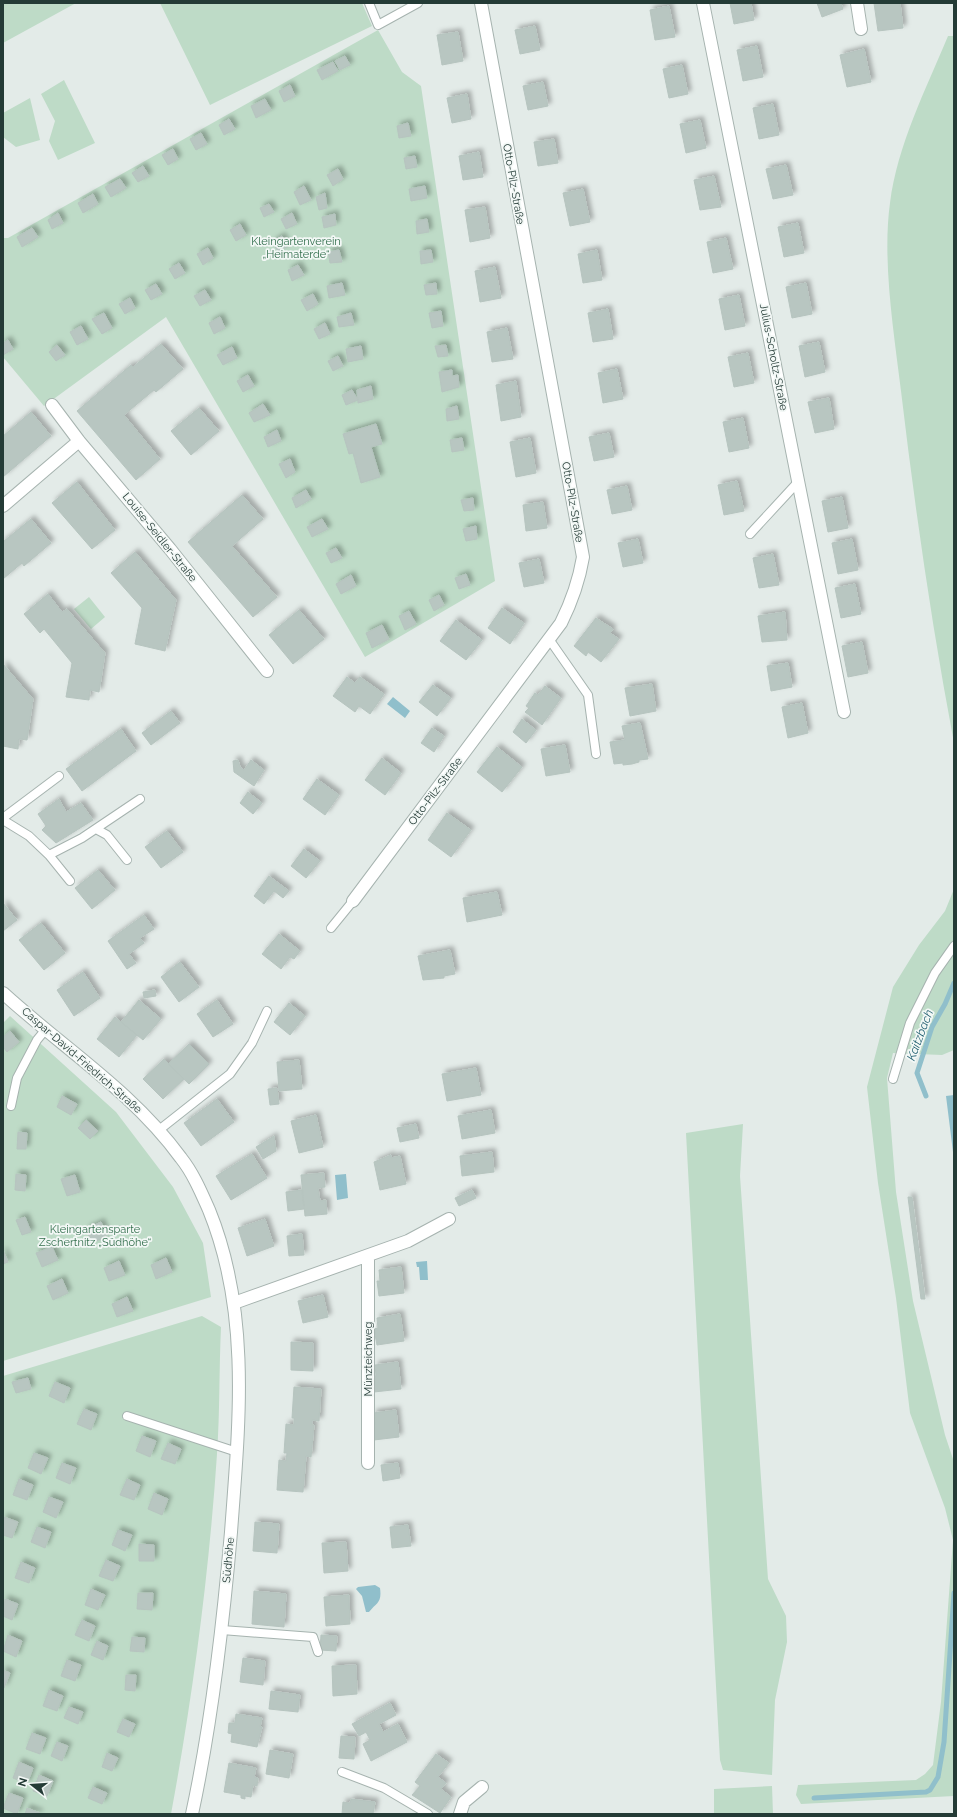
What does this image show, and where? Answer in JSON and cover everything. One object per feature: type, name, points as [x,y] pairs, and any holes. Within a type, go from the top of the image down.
[{"type":"street","name":"Otto-Pilz-Straße","points":[[353,901],[561,623],[572,601],[578,584],[583,557],[481,3]]},
{"type":"street","name":"Julius-Scholtz-Straße","points":[[703,3],[844,712]]},
{"type":"street","points":[[857,3],[861,29]]},
{"type":"street","name":"Louise-Seidler-Straße","points":[[52,404],[79,441],[152,527],[267,671]]},
{"type":"street","points":[[3,506],[79,441]]},
{"type":"street","name":"Caspar-David-Friedrich-Straße","points":[[4,995],[134,1103],[159,1130],[182,1159],[201,1192],[219,1236],[234,1303]]},
{"type":"street","points":[[234,1303],[408,1241],[449,1219]]},
{"type":"street","name":"Münzteichweg","points":[[368,1256],[368,1462]]},
{"type":"street","name":"Südhöhe","points":[[192,1814],[208,1725],[222,1630],[237,1452],[238,1350],[234,1303]]},
{"type":"street","points":[[460,1814],[464,1802],[482,1787]]},
{"type":"lane","points":[[369,3],[378,25],[418,3]]},
{"type":"lane","points":[[750,534],[798,482]]},
{"type":"lane","points":[[549,638],[588,695],[596,754]]},
{"type":"lane","points":[[59,776],[3,819],[29,836],[49,855],[70,881]]},
{"type":"lane","points":[[49,855],[96,829],[140,799]]},
{"type":"lane","points":[[96,829],[106,835],[127,860]]},
{"type":"lane","name":"Otto-Pilz-Straße","points":[[331,928],[353,901]]},
{"type":"lane","points":[[893,1080],[910,1023],[935,973],[954,946]]},
{"type":"lane","points":[[159,1130],[230,1074],[252,1043],[267,1011]]},
{"type":"lane","points":[[11,1106],[17,1078],[37,1040],[46,1029]]},
{"type":"lane","points":[[127,1416],[237,1452]]},
{"type":"lane","points":[[222,1630],[313,1637],[318,1652]]},
{"type":"lane","points":[[342,1772],[384,1788],[428,1814]]},
{"type":"green space","points":[[3,3],[76,3],[3,43]]},
{"type":"green space","points":[[160,3],[362,3],[372,26],[210,105]]},
{"type":"green space","name":"Kleingartenverein „Heimaterde“","points":[[378,30],[402,72],[421,86],[495,581],[365,657],[166,317],[44,406],[3,357],[3,238],[8,238]]},
{"type":"green space","points":[[948,36],[954,36],[954,743],[924,568],[892,321],[887,249],[890,203],[899,160],[913,118]]},
{"type":"green space","points":[[64,80],[95,143],[58,160],[49,141],[55,121],[41,94]]},
{"type":"green space","points":[[30,98],[40,140],[16,147],[3,137],[3,113]]},
{"type":"green space","points":[[89,597],[105,617],[91,629],[74,609]]},
{"type":"green space","points":[[954,889],[954,1050],[942,1055],[893,1053],[887,1078],[896,1192],[913,1301],[945,1435],[954,1462],[954,1796],[801,1804],[796,1795],[798,1785],[916,1780],[925,1774],[933,1765],[941,1702],[953,1540],[945,1508],[910,1413],[896,1298],[878,1183],[867,1087],[893,987],[919,945],[945,911]]},
{"type":"green space","name":"Kleingartensparte Zschertnitz „Südhöhe“","points":[[10,1016],[116,1112],[173,1187],[203,1243],[211,1297],[3,1361],[3,1023]]},
{"type":"green space","points":[[743,1124],[740,1176],[768,1579],[786,1616],[787,1642],[775,1700],[772,1775],[723,1770],[720,1760],[686,1133]]},
{"type":"green space","points":[[202,1316],[221,1327],[219,1422],[214,1499],[205,1589],[193,1679],[171,1814],[3,1814],[3,1376]]},
{"type":"green space","points":[[772,1786],[773,1814],[714,1814],[714,1789]]},
{"type":"water","points":[[393,697],[410,711],[405,718],[387,704]]},
{"type":"water","points":[[954,1095],[954,1160],[946,1096]]},
{"type":"water","points":[[346,1174],[348,1198],[337,1200],[335,1175]]},
{"type":"water","points":[[427,1261],[428,1280],[420,1280],[419,1267],[417,1267],[416,1262]]},
{"type":"water","points":[[375,1585],[380,1588],[380,1600],[369,1612],[366,1612],[362,1596],[356,1589],[358,1587]]},
{"type":"building","points":[[730,3],[751,3],[754,20],[734,24]]},
{"type":"building","points":[[817,3],[841,3],[843,9],[822,17]]},
{"type":"building","points":[[874,3],[900,3],[903,28],[878,31]]},
{"type":"building","points":[[669,6],[675,37],[655,40],[650,10]]},
{"type":"building","points":[[535,26],[540,50],[520,54],[515,30]]},
{"type":"building","points":[[458,32],[463,61],[442,65],[437,35]]},
{"type":"building","points":[[757,46],[763,77],[743,81],[737,50]]},
{"type":"building","points":[[864,49],[871,82],[847,87],[840,55]]},
{"type":"building","points":[[345,56],[350,65],[340,70],[335,61]]},
{"type":"building","points":[[333,62],[338,71],[322,80],[317,70]]},
{"type":"building","points":[[682,65],[688,94],[669,98],[663,69]]},
{"type":"building","points":[[543,82],[548,106],[528,110],[523,86]]},
{"type":"building","points":[[290,85],[295,96],[284,102],[279,91]]},
{"type":"building","points":[[467,94],[471,119],[452,123],[447,98]]},
{"type":"building","points":[[265,99],[271,110],[256,118],[251,106]]},
{"type":"building","points":[[773,104],[779,135],[759,139],[753,108]]},
{"type":"building","points":[[229,119],[235,129],[224,135],[219,125]]},
{"type":"building","points":[[700,120],[706,148],[686,153],[680,124]]},
{"type":"building","points":[[408,123],[411,136],[399,138],[397,126]]},
{"type":"building","points":[[201,133],[207,144],[196,150],[190,139]]},
{"type":"building","points":[[554,139],[558,163],[538,166],[534,142]]},
{"type":"building","points":[[173,149],[178,159],[168,165],[162,155]]},
{"type":"building","points":[[479,152],[483,177],[463,180],[459,156]]},
{"type":"building","points":[[415,156],[417,167],[406,169],[404,158]]},
{"type":"building","points":[[786,165],[793,195],[773,199],[766,169]]},
{"type":"building","points":[[143,166],[149,176],[138,182],[132,173]]},
{"type":"building","points":[[338,169],[343,179],[333,186],[327,175]]},
{"type":"building","points":[[714,176],[721,207],[700,210],[694,180]]},
{"type":"building","points":[[120,179],[126,188],[111,197],[105,187]]},
{"type":"building","points":[[304,186],[311,200],[300,205],[294,192]]},
{"type":"building","points":[[425,186],[427,198],[411,201],[409,189]]},
{"type":"building","points":[[583,189],[590,222],[570,226],[563,193]]},
{"type":"building","points":[[325,193],[327,208],[319,210],[316,197]]},
{"type":"building","points":[[93,194],[98,204],[83,213],[78,203]]},
{"type":"building","points":[[269,204],[274,212],[264,217],[260,208]]},
{"type":"building","points":[[485,207],[490,238],[470,242],[465,210]]},
{"type":"building","points":[[58,213],[63,223],[52,229],[48,220]]},
{"type":"building","points":[[292,213],[297,224],[286,229],[281,219]]},
{"type":"building","points":[[335,214],[336,225],[324,228],[322,217]]},
{"type":"building","points":[[427,219],[429,232],[417,234],[416,221]]},
{"type":"building","points":[[798,223],[804,253],[784,257],[778,227]]},
{"type":"building","points":[[240,224],[246,235],[236,241],[230,230]]},
{"type":"building","points":[[32,228],[38,237],[22,247],[17,237]]},
{"type":"building","points":[[282,236],[287,247],[278,251],[272,242]]},
{"type":"building","points":[[726,238],[733,269],[713,273],[707,242]]},
{"type":"building","points":[[208,248],[213,258],[203,265],[197,254]]},
{"type":"building","points":[[339,250],[342,262],[330,263],[328,252]]},
{"type":"building","points":[[431,250],[433,262],[421,264],[420,251]]},
{"type":"building","points":[[597,250],[602,280],[583,283],[578,254]]},
{"type":"building","points":[[179,263],[185,273],[175,279],[169,269]]},
{"type":"building","points":[[298,265],[304,275],[292,281],[288,270]]},
{"type":"building","points":[[495,267],[501,298],[480,302],[475,271]]},
{"type":"building","points":[[342,283],[345,295],[329,298],[327,286]]},
{"type":"building","points":[[436,283],[437,294],[426,295],[424,285]]},
{"type":"building","points":[[806,283],[812,314],[792,318],[786,287]]},
{"type":"building","points":[[156,284],[162,294],[151,300],[145,290]]},
{"type":"building","points":[[205,290],[211,300],[200,306],[194,296]]},
{"type":"building","points":[[313,294],[318,304],[307,311],[301,300]]},
{"type":"building","points":[[739,295],[745,326],[725,330],[719,299]]},
{"type":"building","points":[[130,298],[135,308],[125,314],[119,304]]},
{"type":"building","points":[[608,309],[613,339],[593,342],[588,313]]},
{"type":"building","points":[[441,311],[443,326],[432,328],[429,313]]},
{"type":"building","points":[[104,313],[112,328],[102,334],[92,319]]},
{"type":"building","points":[[351,313],[354,325],[339,327],[337,317]]},
{"type":"building","points":[[220,317],[225,328],[214,334],[209,323]]},
{"type":"building","points":[[325,323],[330,334],[319,339],[314,329]]},
{"type":"building","points":[[81,326],[88,339],[77,345],[70,332]]},
{"type":"building","points":[[507,328],[513,359],[492,362],[487,332]]},
{"type":"building","points":[[8,340],[13,349],[3,355],[3,343]]},
{"type":"building","points":[[819,342],[825,372],[805,377],[799,346]]},
{"type":"building","points":[[161,344],[183,369],[156,392],[154,390],[124,415],[160,459],[136,480],[77,411],[131,365],[133,367]]},
{"type":"building","points":[[57,345],[65,355],[56,361],[49,352]]},
{"type":"building","points":[[446,345],[448,356],[438,357],[435,346]]},
{"type":"building","points":[[361,346],[363,359],[348,362],[346,349]]},
{"type":"building","points":[[232,347],[237,358],[223,365],[217,355]]},
{"type":"building","points":[[748,353],[754,383],[734,387],[728,357]]},
{"type":"building","points":[[338,356],[343,366],[333,371],[328,361]]},
{"type":"building","points":[[617,369],[623,399],[603,403],[598,373]]},
{"type":"building","points":[[452,370],[452,376],[458,375],[459,387],[442,392],[439,372]]},
{"type":"building","points":[[248,375],[254,386],[243,392],[237,381]]},
{"type":"building","points":[[516,381],[521,417],[501,421],[496,385]]},
{"type":"building","points":[[371,386],[373,399],[358,403],[357,390]]},
{"type":"building","points":[[352,390],[358,400],[346,405],[342,395]]},
{"type":"building","points":[[829,398],[834,429],[815,433],[808,402]]},
{"type":"building","points":[[263,404],[270,415],[254,422],[249,413]]},
{"type":"building","points":[[457,406],[459,419],[447,421],[446,409]]},
{"type":"building","points":[[199,408],[219,431],[191,455],[171,431]]},
{"type":"building","points":[[31,412],[51,436],[3,477],[3,436]]},
{"type":"building","points":[[743,418],[749,448],[729,452],[723,422]]},
{"type":"building","points":[[376,424],[382,444],[371,447],[380,477],[361,483],[353,453],[349,454],[343,434]]},
{"type":"building","points":[[277,430],[281,441],[268,447],[264,437]]},
{"type":"building","points":[[609,433],[614,457],[594,461],[589,437]]},
{"type":"building","points":[[462,438],[464,450],[452,452],[450,440]]},
{"type":"building","points":[[530,438],[536,473],[516,477],[510,442]]},
{"type":"building","points":[[290,459],[295,472],[286,478],[279,464]]},
{"type":"building","points":[[737,481],[744,511],[724,515],[718,485]]},
{"type":"building","points":[[77,482],[115,530],[92,549],[52,503]]},
{"type":"building","points":[[627,486],[632,510],[612,514],[607,490]]},
{"type":"building","points":[[306,490],[311,499],[296,508],[292,498]]},
{"type":"building","points":[[242,495],[263,519],[232,546],[277,597],[253,617],[188,542]]},
{"type":"building","points":[[842,497],[848,528],[828,532],[822,501]]},
{"type":"building","points":[[473,498],[474,510],[464,511],[461,500]]},
{"type":"building","points":[[543,502],[547,528],[526,531],[523,505]]},
{"type":"building","points":[[31,519],[51,543],[24,566],[22,563],[3,579],[3,540],[4,541]]},
{"type":"building","points":[[322,519],[328,529],[312,537],[307,527]]},
{"type":"building","points":[[476,526],[477,539],[466,541],[463,529]]},
{"type":"building","points":[[638,539],[643,563],[623,567],[618,543]]},
{"type":"building","points":[[852,539],[858,570],[838,574],[832,543]]},
{"type":"building","points":[[336,548],[342,558],[331,563],[326,553]]},
{"type":"building","points":[[135,552],[176,600],[165,651],[135,644],[142,608],[111,573]]},
{"type":"building","points":[[773,554],[779,585],[759,588],[753,558]]},
{"type":"building","points":[[539,559],[544,583],[524,587],[519,563]]},
{"type":"building","points":[[466,574],[470,585],[459,589],[455,578]]},
{"type":"building","points":[[351,575],[356,586],[341,594],[336,584]]},
{"type":"building","points":[[855,584],[861,614],[841,618],[835,588]]},
{"type":"building","points":[[48,594],[62,612],[67,609],[105,653],[99,692],[90,690],[89,700],[66,697],[72,663],[44,629],[40,633],[24,614]]},
{"type":"building","points":[[439,595],[444,605],[434,611],[429,600]]},
{"type":"building","points":[[502,608],[524,623],[510,644],[488,628]]},
{"type":"building","points":[[299,610],[324,639],[293,664],[269,635]]},
{"type":"building","points":[[409,611],[416,624],[405,630],[399,616]]},
{"type":"building","points":[[785,612],[787,640],[762,642],[758,616]]},
{"type":"building","points":[[596,618],[613,629],[610,633],[619,639],[601,662],[588,652],[586,656],[574,646]]},
{"type":"building","points":[[456,620],[482,640],[466,660],[440,641]]},
{"type":"building","points":[[382,625],[389,639],[372,648],[366,633]]},
{"type":"building","points":[[862,642],[868,673],[848,677],[842,646]]},
{"type":"building","points":[[788,663],[792,687],[771,691],[767,666]]},
{"type":"building","points":[[3,664],[33,699],[27,740],[19,739],[18,749],[3,746]]},
{"type":"building","points":[[347,677],[355,683],[360,677],[384,694],[370,714],[359,706],[355,712],[333,696]]},
{"type":"building","points":[[652,684],[656,711],[630,716],[625,688]]},
{"type":"building","points":[[433,685],[451,698],[437,716],[419,702]]},
{"type":"building","points":[[545,686],[561,698],[542,725],[525,712],[529,708],[526,706],[535,693],[538,695]]},
{"type":"building","points":[[802,703],[808,733],[788,738],[782,707]]},
{"type":"building","points":[[171,711],[180,723],[151,745],[142,733]]},
{"type":"building","points":[[522,719],[536,730],[526,743],[513,732]]},
{"type":"building","points":[[640,723],[648,759],[639,760],[639,762],[632,764],[614,764],[610,742],[625,740],[622,726]]},
{"type":"building","points":[[432,728],[444,736],[434,752],[421,743]]},
{"type":"building","points":[[121,729],[136,751],[82,791],[66,769]]},
{"type":"building","points":[[565,745],[570,772],[546,776],[541,749]]},
{"type":"building","points":[[497,747],[522,767],[502,792],[477,772]]},
{"type":"building","points":[[382,758],[401,773],[385,795],[365,780]]},
{"type":"building","points":[[238,760],[240,767],[244,770],[251,760],[264,770],[254,786],[234,772],[233,761]]},
{"type":"building","points":[[317,779],[339,795],[325,815],[303,799]]},
{"type":"building","points":[[248,792],[262,803],[253,814],[240,803]]},
{"type":"building","points":[[59,799],[66,812],[81,803],[93,820],[56,843],[42,830],[46,826],[38,814]]},
{"type":"building","points":[[447,813],[471,830],[451,857],[428,840]]},
{"type":"building","points":[[167,831],[183,852],[161,868],[145,847]]},
{"type":"building","points":[[304,849],[320,861],[306,878],[291,866]]},
{"type":"building","points":[[98,870],[115,890],[92,909],[75,888]]},
{"type":"building","points":[[269,876],[289,891],[283,898],[274,891],[264,904],[254,896]]},
{"type":"building","points":[[497,892],[502,915],[467,922],[463,898]]},
{"type":"building","points":[[3,903],[17,920],[3,931]]},
{"type":"building","points":[[144,915],[154,929],[140,938],[144,943],[129,954],[136,963],[127,969],[108,941]]},
{"type":"building","points":[[41,923],[65,953],[44,970],[19,940]]},
{"type":"building","points":[[279,934],[300,951],[294,959],[290,957],[281,969],[262,954]]},
{"type":"building","points":[[450,950],[455,974],[444,976],[444,978],[423,980],[418,956]]},
{"type":"building","points":[[180,962],[199,987],[179,1002],[161,977]]},
{"type":"building","points":[[83,972],[100,998],[74,1016],[57,990]]},
{"type":"building","points":[[155,990],[156,996],[144,998],[143,992]]},
{"type":"building","points":[[139,1000],[161,1019],[143,1040],[121,1022]]},
{"type":"building","points":[[217,1000],[233,1024],[213,1037],[197,1014]]},
{"type":"building","points":[[289,1003],[305,1016],[290,1035],[274,1022]]},
{"type":"building","points":[[115,1017],[137,1035],[119,1057],[97,1039]]},
{"type":"building","points":[[10,1031],[19,1042],[7,1052],[3,1047],[3,1037]]},
{"type":"building","points":[[189,1044],[209,1064],[189,1084],[168,1064]]},
{"type":"building","points":[[164,1059],[184,1079],[163,1099],[143,1079]]},
{"type":"building","points":[[299,1060],[302,1089],[279,1091],[277,1062]]},
{"type":"building","points":[[476,1068],[481,1095],[447,1101],[442,1074]]},
{"type":"building","points":[[277,1088],[279,1104],[270,1105],[268,1089]]},
{"type":"building","points":[[62,1096],[77,1104],[71,1115],[57,1107]]},
{"type":"building","points":[[217,1099],[234,1122],[201,1146],[184,1123]]},
{"type":"building","points":[[491,1110],[495,1133],[462,1139],[458,1116]]},
{"type":"building","points":[[316,1115],[323,1147],[299,1153],[291,1121]]},
{"type":"building","points":[[86,1120],[98,1131],[90,1139],[78,1128]]},
{"type":"building","points":[[416,1124],[419,1138],[400,1142],[397,1128]]},
{"type":"building","points":[[18,1132],[27,1133],[26,1149],[17,1149]]},
{"type":"building","points":[[274,1136],[276,1151],[263,1159],[256,1147]]},
{"type":"building","points":[[492,1152],[494,1172],[462,1176],[460,1156]]},
{"type":"building","points":[[252,1154],[267,1178],[231,1200],[216,1176]]},
{"type":"building","points":[[391,1155],[391,1158],[400,1156],[406,1184],[380,1190],[374,1162]]},
{"type":"building","points":[[324,1173],[325,1187],[318,1188],[320,1201],[326,1200],[327,1214],[305,1216],[301,1175]]},
{"type":"building","points":[[16,1174],[26,1175],[25,1191],[15,1190]]},
{"type":"building","points":[[75,1175],[80,1192],[67,1196],[61,1179]]},
{"type":"building","points":[[302,1190],[304,1209],[288,1211],[286,1192]]},
{"type":"building","points":[[472,1190],[476,1198],[459,1206],[455,1198]]},
{"type":"building","points":[[908,1197],[912,1197],[925,1299],[921,1299]]},
{"type":"building","points":[[25,1217],[31,1232],[22,1235],[16,1220]]},
{"type":"building","points":[[265,1219],[274,1246],[247,1256],[238,1228]]},
{"type":"building","points":[[101,1222],[107,1236],[92,1243],[86,1229]]},
{"type":"building","points":[[302,1234],[304,1255],[289,1256],[287,1236]]},
{"type":"building","points":[[52,1247],[58,1260],[42,1267],[36,1253]]},
{"type":"building","points":[[3,1250],[8,1262],[3,1264]]},
{"type":"building","points":[[166,1258],[172,1272],[156,1279],[151,1265]]},
{"type":"building","points":[[119,1261],[125,1275],[109,1281],[104,1268]]},
{"type":"building","points":[[401,1267],[404,1293],[379,1296],[377,1281],[380,1281],[379,1270]]},
{"type":"building","points":[[62,1279],[68,1293],[53,1300],[47,1286]]},
{"type":"building","points":[[323,1295],[328,1317],[303,1323],[298,1301]]},
{"type":"building","points":[[127,1297],[133,1311],[117,1317],[112,1304]]},
{"type":"building","points":[[400,1314],[404,1341],[377,1345],[374,1329],[378,1328],[377,1318]]},
{"type":"building","points":[[291,1342],[313,1343],[313,1371],[291,1370]]},
{"type":"building","points":[[398,1362],[401,1389],[374,1392],[372,1376],[376,1376],[375,1365]]},
{"type":"building","points":[[28,1378],[31,1389],[16,1393],[12,1382]]},
{"type":"building","points":[[55,1382],[70,1388],[64,1403],[49,1396]]},
{"type":"building","points":[[294,1387],[321,1389],[319,1421],[312,1420],[312,1425],[314,1425],[311,1457],[306,1456],[303,1492],[277,1490],[279,1460],[286,1461],[287,1453],[284,1453],[286,1424],[294,1425],[294,1418],[292,1418]]},
{"type":"building","points":[[84,1409],[97,1414],[91,1430],[77,1424]]},
{"type":"building","points":[[396,1410],[399,1437],[374,1440],[372,1425],[375,1425],[373,1413]]},
{"type":"building","points":[[142,1436],[156,1441],[150,1457],[136,1451]]},
{"type":"building","points":[[168,1443],[181,1449],[175,1464],[161,1459]]},
{"type":"building","points":[[34,1453],[48,1458],[41,1474],[28,1468]]},
{"type":"building","points":[[62,1463],[76,1468],[70,1484],[56,1478]]},
{"type":"building","points":[[398,1463],[400,1478],[383,1481],[381,1465]]},
{"type":"building","points":[[19,1479],[33,1485],[27,1500],[13,1495]]},
{"type":"building","points":[[127,1479],[140,1485],[134,1500],[120,1495]]},
{"type":"building","points":[[154,1493],[168,1499],[162,1515],[148,1509]]},
{"type":"building","points":[[49,1497],[63,1502],[56,1518],[43,1512]]},
{"type":"building","points":[[4,1517],[18,1522],[12,1538],[3,1535]]},
{"type":"building","points":[[255,1522],[279,1524],[277,1553],[253,1551]]},
{"type":"building","points":[[408,1525],[411,1546],[392,1548],[390,1527]]},
{"type":"building","points":[[37,1527],[51,1532],[45,1548],[31,1542]]},
{"type":"building","points":[[118,1530],[132,1535],[125,1551],[112,1545]]},
{"type":"building","points":[[346,1542],[348,1571],[324,1573],[322,1543]]},
{"type":"building","points":[[139,1544],[154,1545],[154,1561],[139,1561]]},
{"type":"building","points":[[106,1560],[120,1566],[113,1581],[99,1576]]},
{"type":"building","points":[[21,1562],[35,1568],[29,1583],[15,1578]]},
{"type":"building","points":[[91,1589],[105,1595],[98,1610],[85,1605]]},
{"type":"building","points":[[254,1591],[286,1594],[284,1627],[252,1624]]},
{"type":"building","points":[[138,1593],[153,1593],[152,1610],[137,1609]]},
{"type":"building","points":[[349,1595],[350,1624],[326,1626],[324,1597]]},
{"type":"building","points":[[5,1599],[18,1604],[12,1620],[3,1616]]},
{"type":"building","points":[[82,1620],[95,1626],[89,1641],[75,1635]]},
{"type":"building","points":[[8,1635],[22,1641],[16,1657],[3,1651]]},
{"type":"building","points":[[321,1635],[337,1636],[336,1651],[320,1650]]},
{"type":"building","points":[[132,1637],[145,1638],[144,1652],[130,1651]]},
{"type":"building","points":[[97,1641],[108,1646],[103,1660],[91,1655]]},
{"type":"building","points":[[243,1658],[265,1661],[263,1685],[240,1682]]},
{"type":"building","points":[[67,1660],[81,1665],[75,1681],[61,1676]]},
{"type":"building","points":[[356,1665],[357,1694],[333,1696],[332,1666]]},
{"type":"building","points":[[3,1670],[10,1673],[4,1688],[3,1688]]},
{"type":"building","points":[[126,1675],[136,1675],[135,1691],[125,1690]]},
{"type":"building","points":[[49,1690],[63,1696],[57,1711],[43,1706]]},
{"type":"building","points":[[271,1691],[300,1695],[298,1712],[269,1709]]},
{"type":"building","points":[[390,1703],[396,1715],[379,1724],[383,1732],[398,1724],[407,1742],[371,1761],[363,1744],[370,1740],[366,1732],[359,1736],[352,1724]]},
{"type":"building","points":[[69,1707],[83,1712],[78,1724],[64,1718]]},
{"type":"building","points":[[236,1714],[262,1718],[260,1727],[262,1727],[257,1747],[231,1742],[232,1734],[228,1733],[229,1723],[235,1723]]},
{"type":"building","points":[[123,1719],[135,1724],[129,1737],[117,1732]]},
{"type":"building","points":[[32,1733],[46,1738],[40,1754],[26,1749]]},
{"type":"building","points":[[341,1736],[355,1737],[354,1759],[339,1758]]},
{"type":"building","points":[[57,1742],[68,1746],[62,1761],[51,1756]]},
{"type":"building","points":[[270,1750],[293,1754],[289,1778],[266,1774]]},
{"type":"building","points":[[107,1753],[118,1758],[112,1771],[102,1767]]},
{"type":"building","points":[[436,1754],[449,1763],[438,1777],[446,1783],[441,1789],[451,1797],[440,1813],[412,1795],[420,1786],[415,1782]]},
{"type":"building","points":[[19,1762],[33,1768],[27,1784],[13,1778]]},
{"type":"building","points":[[229,1763],[256,1768],[254,1777],[258,1778],[257,1786],[253,1785],[251,1797],[245,1796],[245,1799],[241,1798],[241,1795],[224,1792]]},
{"type":"building","points":[[39,1775],[53,1781],[47,1796],[33,1791]]},
{"type":"building","points":[[93,1787],[107,1793],[102,1804],[88,1798]]},
{"type":"building","points":[[9,1793],[23,1798],[17,1814],[3,1808]]},
{"type":"building","points":[[351,1799],[375,1802],[373,1814],[342,1814],[343,1802],[350,1803]]},
{"type":"building","points":[[27,1808],[40,1813],[25,1814]]},
{"type":"waterway","name":"Kaitzbach","points":[[926,1096],[917,1073],[932,1027],[945,1004],[954,983]]},
{"type":"waterway","points":[[814,1798],[926,1792],[930,1790],[938,1777],[944,1742],[954,1593]]}]
